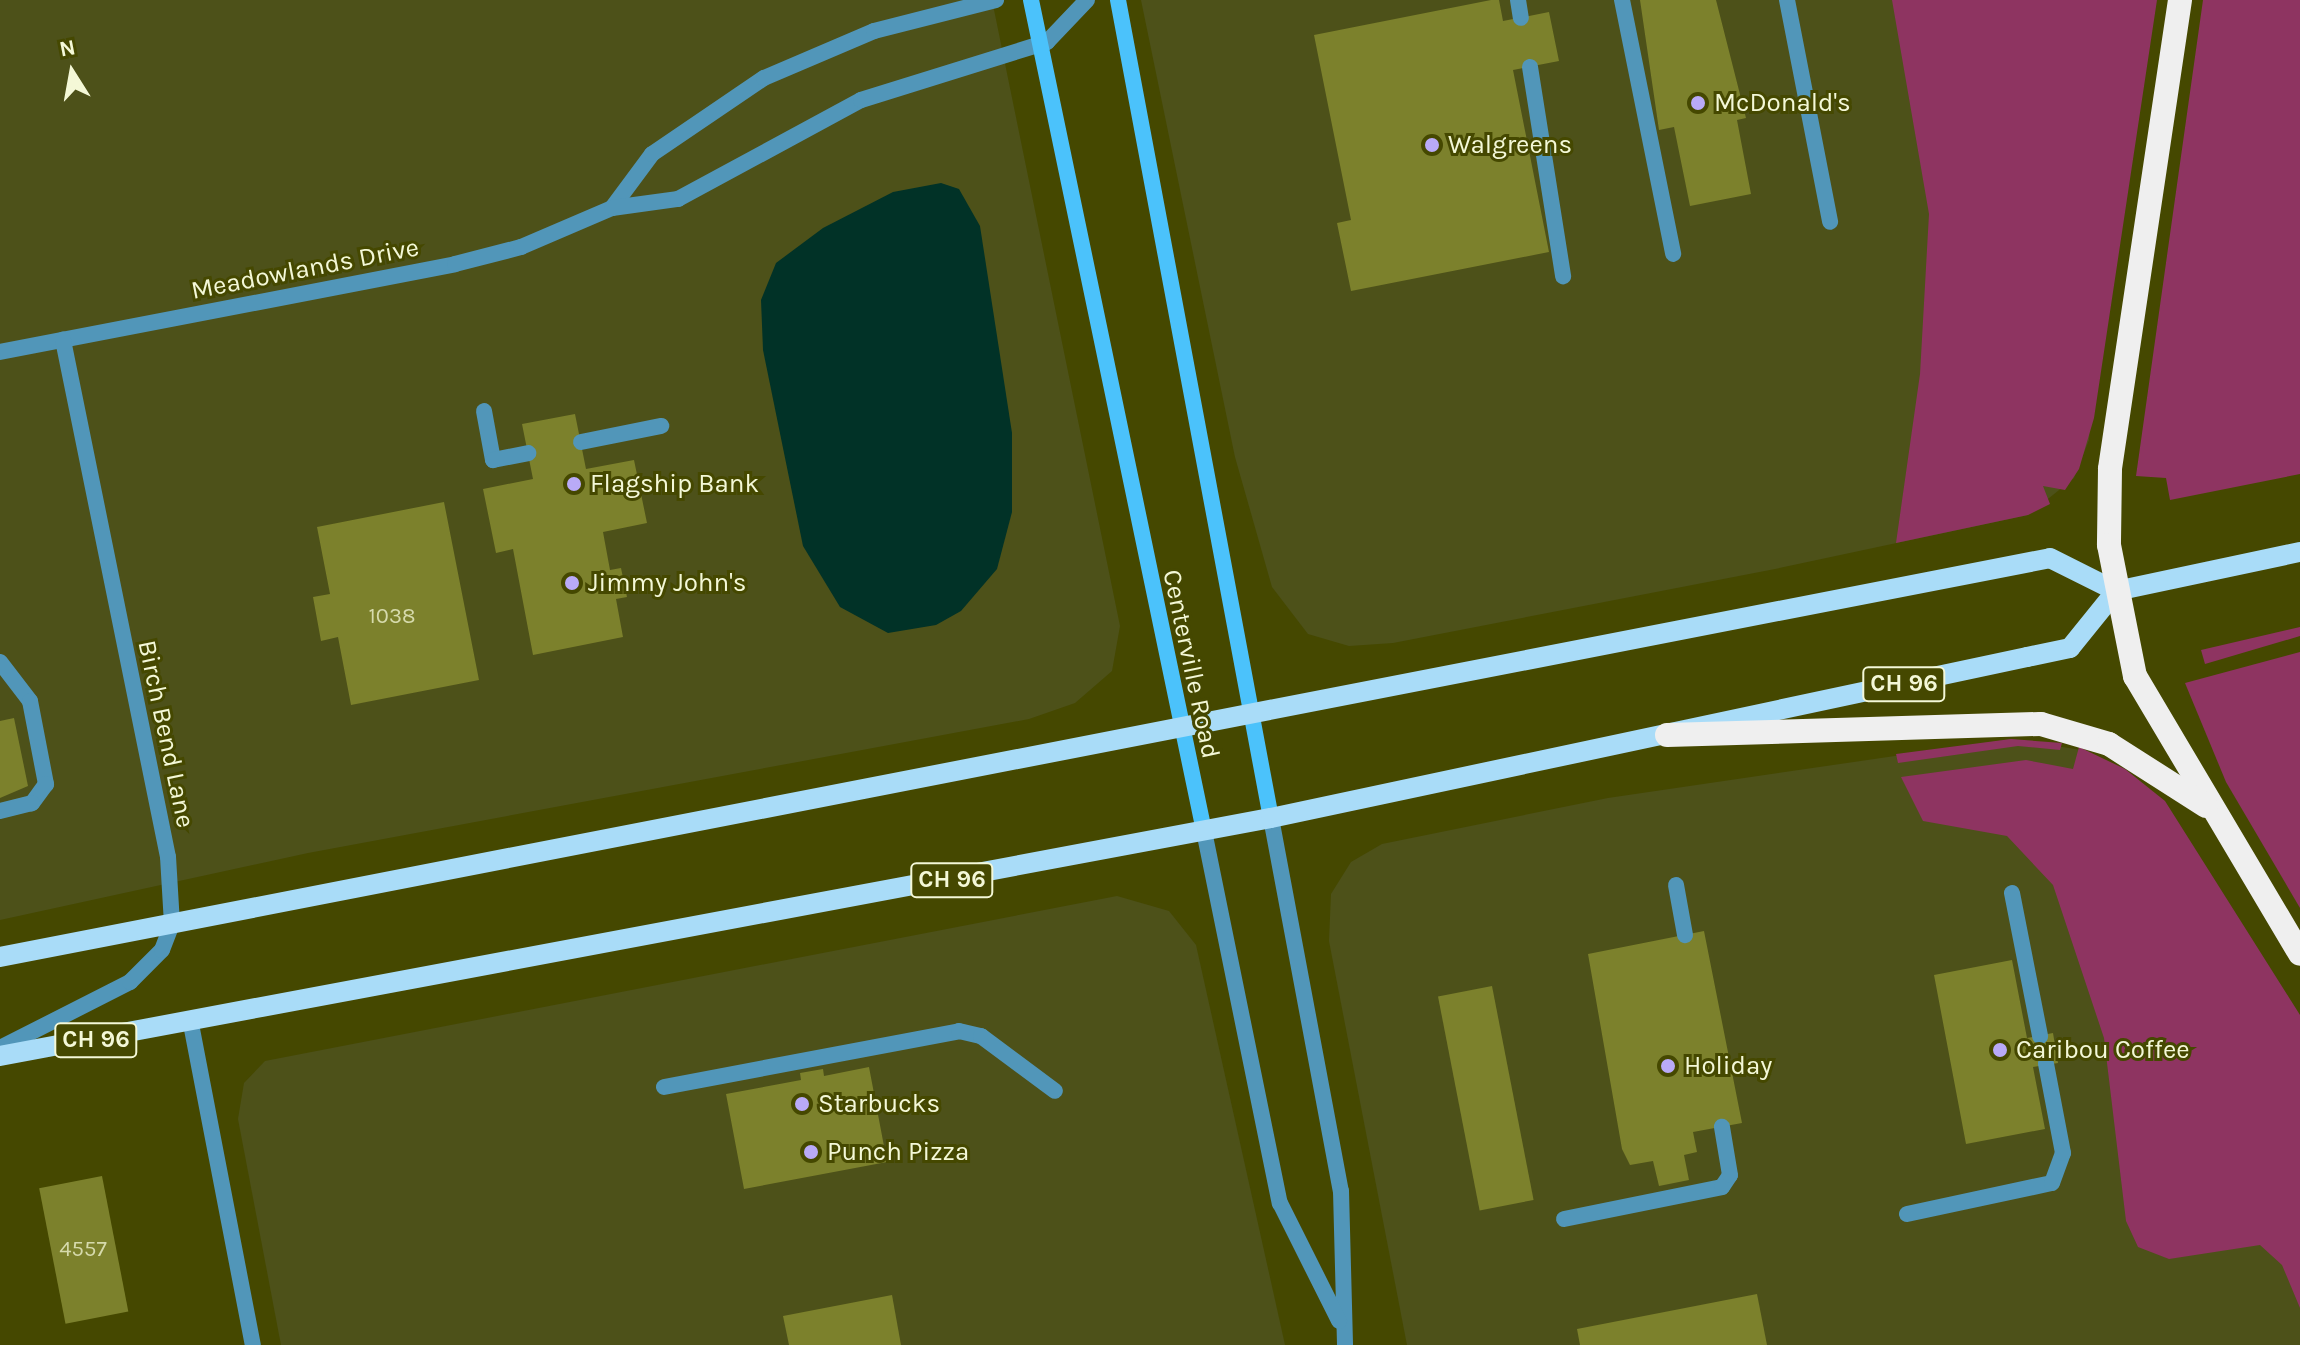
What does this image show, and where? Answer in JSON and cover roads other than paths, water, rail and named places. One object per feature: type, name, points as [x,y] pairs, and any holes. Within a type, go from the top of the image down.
[{"type":"highway","points":[[2180,0],[2107,496],[2116,591],[2135,676],[2300,954]]},
{"type":"highway","points":[[1667,735],[2055,726],[2145,763],[2216,814]]},
{"type":"main road","name":"Centerville Road","points":[[1031,0],[1180,730],[1204,831]]},
{"type":"main road","name":"Centerville Road","points":[[1118,0],[1255,715],[1271,818]]},
{"type":"main road","points":[[0,957],[1180,730],[2050,558],[2116,591],[2300,552]]},
{"type":"main road","name":"CH 96","points":[[0,1056],[191,1024],[1271,818],[2070,648],[2116,591]]},
{"type":"street","points":[[612,208],[652,154],[764,78],[874,31],[996,0]]},
{"type":"street","name":"Meadowlands Drive","points":[[0,352],[487,257],[612,208],[678,199],[852,103],[1040,46],[1087,0]]},
{"type":"street","points":[[1518,0],[1521,18]]},
{"type":"street","points":[[1622,0],[1673,254]]},
{"type":"street","points":[[1787,0],[1830,222]]},
{"type":"street","points":[[1530,67],[1563,276]]},
{"type":"street","name":"Birch Bend Lane","points":[[63,340],[168,857],[172,924]]},
{"type":"street","points":[[484,411],[493,460],[528,453]]},
{"type":"street","points":[[581,442],[661,426]]},
{"type":"street","points":[[0,662],[30,701],[46,784],[32,803],[0,811]]},
{"type":"street","name":"Centerville Road","points":[[1271,818],[1341,1191],[1341,1326],[1345,1345]]},
{"type":"street","name":"Centerville Road","points":[[1204,831],[1280,1203],[1341,1326]]},
{"type":"street","points":[[1676,885],[1685,935]]},
{"type":"street","points":[[2012,893],[2040,1036]]},
{"type":"street","points":[[0,1048],[130,982],[162,950],[172,924]]},
{"type":"street","points":[[191,1024],[253,1345]]},
{"type":"street","points":[[664,1087],[959,1031],[981,1036],[1055,1091]]},
{"type":"street","points":[[1907,1214],[2052,1183],[2063,1153],[2046,1064]]},
{"type":"street","points":[[1564,1219],[1722,1187],[1730,1175],[1722,1127]]},
{"type":"water","points":[[941,183],[959,189],[980,226],[1012,433],[1012,512],[997,569],[961,611],[936,625],[888,633],[840,607],[803,546],[763,350],[761,300],[776,263],[823,228],[893,192]]},
{"type":"place","name":"McDonald's","points":[[1698,103]]},
{"type":"place","name":"Walgreens","points":[[1432,145]]},
{"type":"place","name":"Flagship Bank","points":[[574,484]]},
{"type":"place","name":"Jimmy John's","points":[[572,583]]},
{"type":"place","name":"Caribou Coffee","points":[[2000,1050]]},
{"type":"place","name":"Holiday","points":[[1668,1066]]},
{"type":"place","name":"Starbucks","points":[[802,1104]]},
{"type":"place","name":"Punch Pizza","points":[[811,1152]]}]
